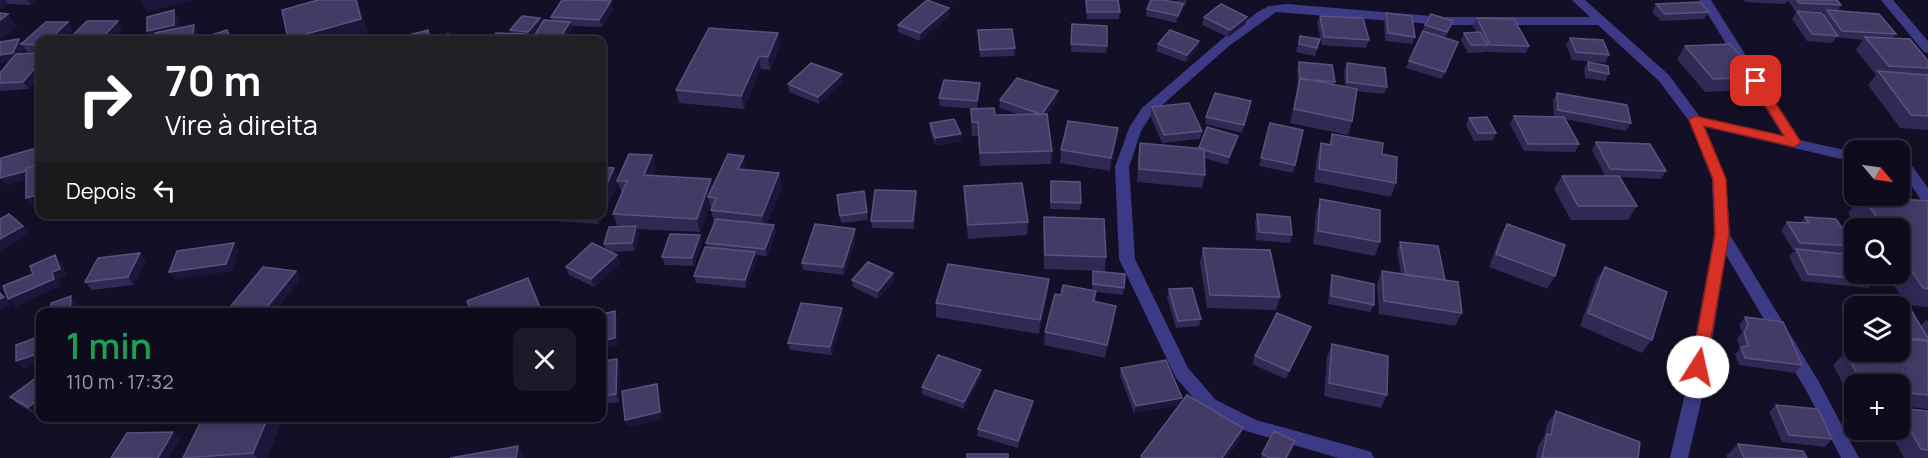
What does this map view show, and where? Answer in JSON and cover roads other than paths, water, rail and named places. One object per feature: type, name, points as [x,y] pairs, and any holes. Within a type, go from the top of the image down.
[{"type":"street","points":[[1578,0],[1664,78],[1695,120],[1719,179],[1722,235],[1695,389],[1679,458]]},
{"type":"street","points":[[1705,0],[1794,142]]},
{"type":"street","points":[[1887,0],[1928,49]]},
{"type":"street","points":[[1365,458],[1252,426],[1210,405],[1182,373],[1127,259],[1122,167],[1134,131],[1147,111],[1224,43],[1273,9],[1287,8],[1443,21],[1602,21]]},
{"type":"street","points":[[1695,120],[1844,154]]},
{"type":"street","points":[[1910,170],[1928,174]]},
{"type":"street","points":[[1910,177],[1928,199]]},
{"type":"street","points":[[1722,235],[1813,387],[1850,458]]}]
